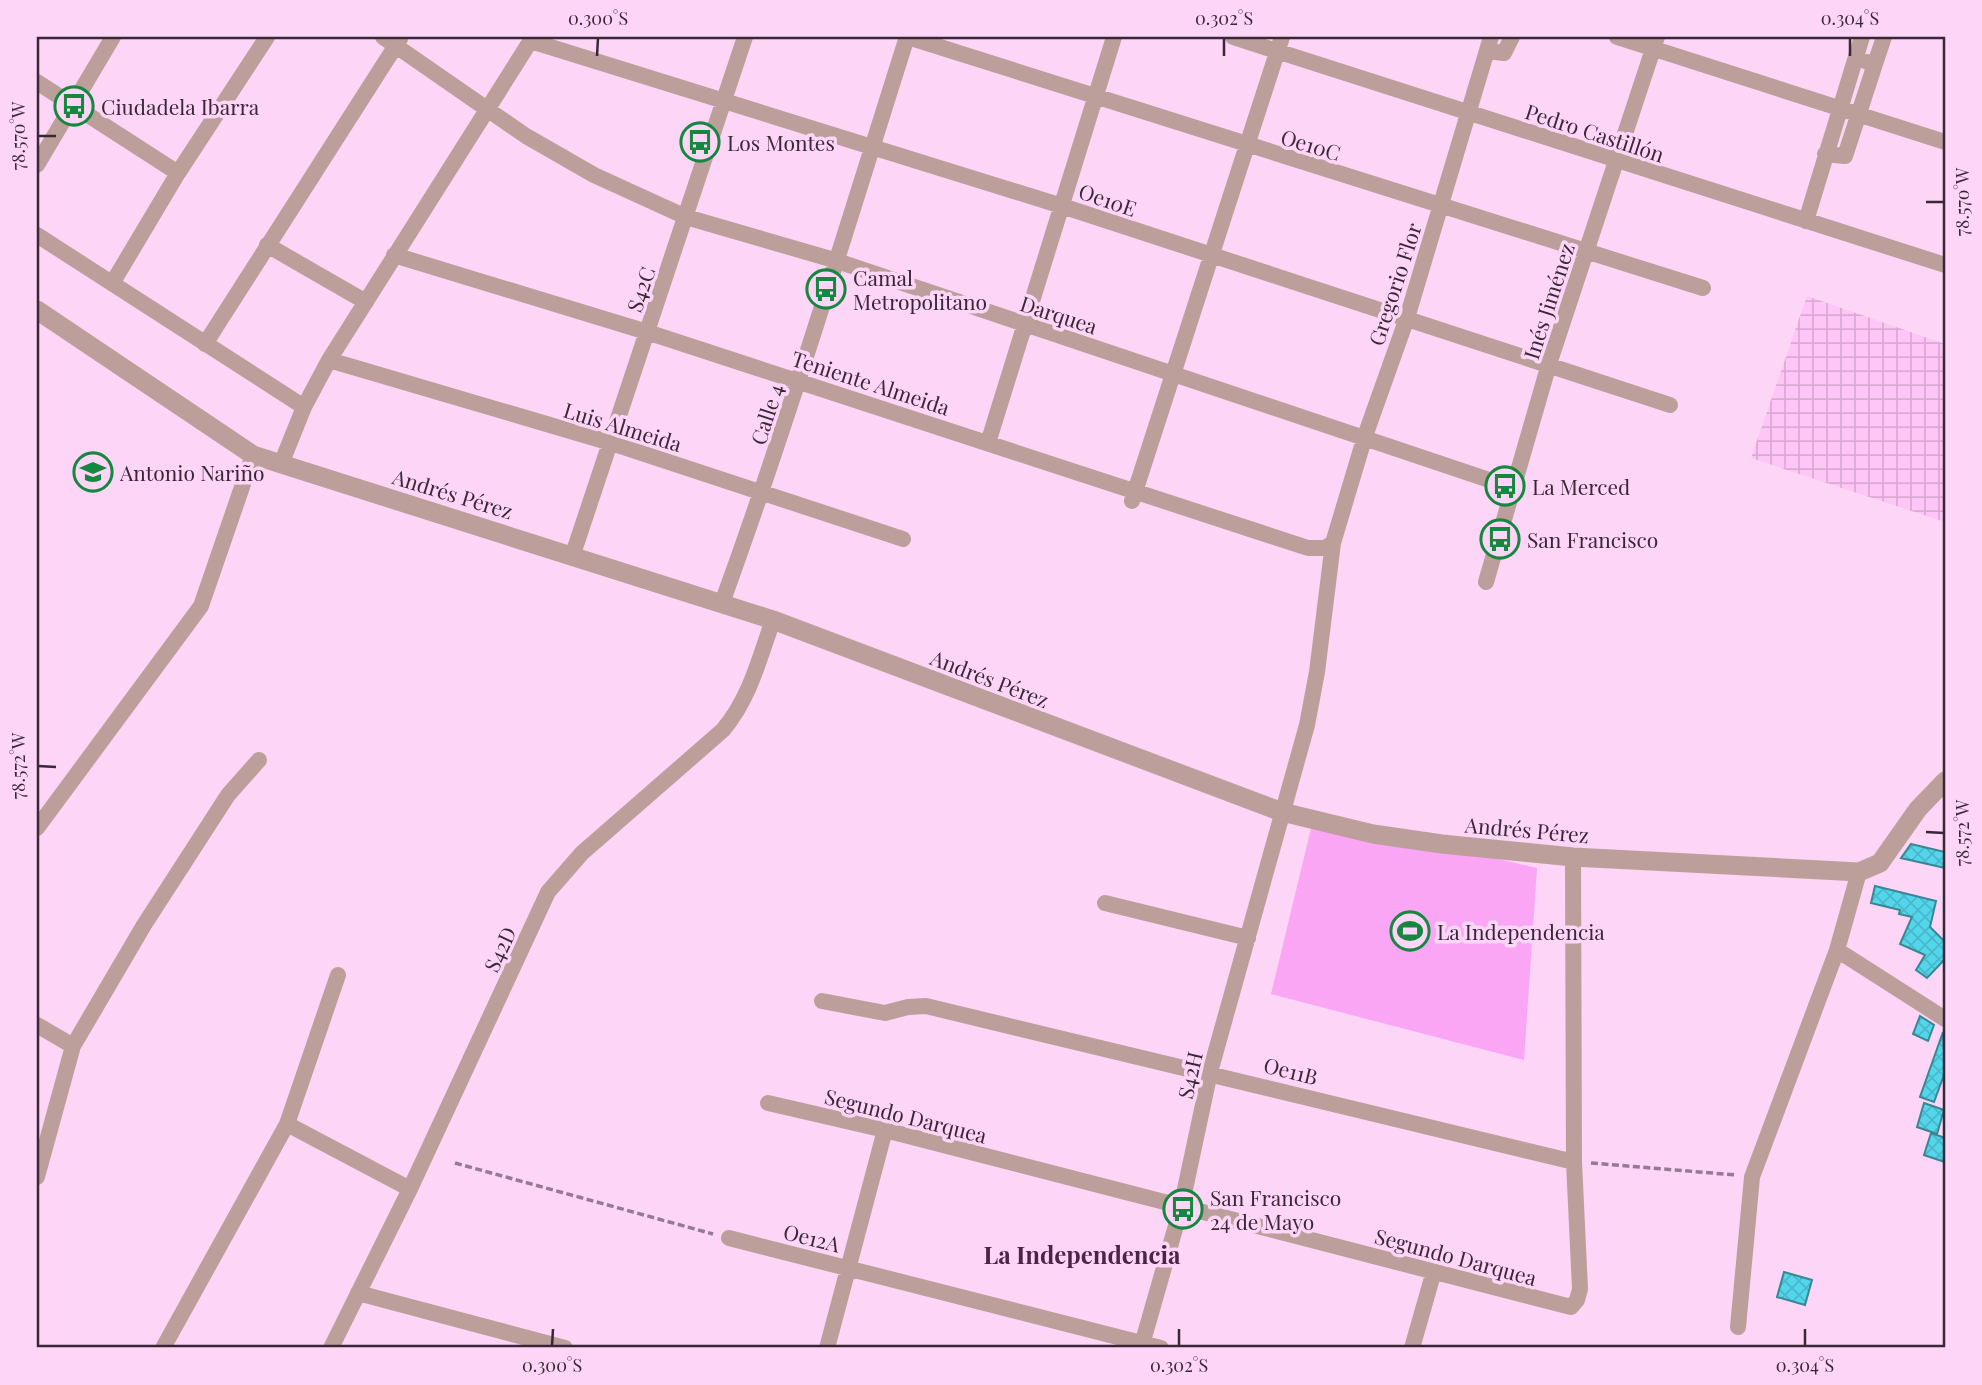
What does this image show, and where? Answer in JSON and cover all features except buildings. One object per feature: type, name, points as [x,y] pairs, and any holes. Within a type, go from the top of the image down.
[{"type":"street","points":[[37,165],[113,37]]},
{"type":"street","points":[[113,282],[178,173],[267,37]]},
{"type":"street","name":"S42C","points":[[573,554],[745,37]]},
{"type":"street","name":"Oe10C","points":[[907,37],[1096,94],[1247,146],[1703,288]]},
{"type":"street","name":"Calle 4","points":[[722,603],[799,380],[834,260],[907,37]]},
{"type":"street","points":[[988,443],[1114,37]]},
{"type":"street","name":"Pedro Castillón","points":[[1233,37],[1280,44],[1470,115],[1945,265]]},
{"type":"street","points":[[1489,44],[1504,53],[1512,37]]},
{"type":"street","points":[[1617,37],[1655,43],[1858,116],[1945,142]]},
{"type":"street","points":[[1805,222],[1862,37]]},
{"type":"street","points":[[1825,154],[1845,156],[1884,37]]},
{"type":"street","points":[[281,464],[304,407],[329,360],[532,39]]},
{"type":"street","name":"Oe10E","points":[[532,39],[1062,206],[1211,257],[1670,405]]},
{"type":"street","points":[[205,344],[393,40],[487,109]]},
{"type":"street","name":"Inés Jiménez","points":[[1486,582],[1549,364],[1655,43]]},
{"type":"street","points":[[1134,495],[1280,44]]},
{"type":"street","name":"Gregorio Flor","points":[[1282,812],[1307,725],[1317,672],[1333,543],[1365,436],[1407,318],[1470,115],[1489,44]]},
{"type":"street","points":[[1854,59],[1875,64]]},
{"type":"street","points":[[37,82],[178,173]]},
{"type":"street","name":"Darquea","points":[[487,109],[594,175],[686,217],[834,260],[1024,326],[1365,436],[1513,488]]},
{"type":"street","points":[[37,235],[304,407]]},
{"type":"street","points":[[267,245],[366,302]]},
{"type":"street","name":"Teniente Almeida","points":[[394,255],[799,380],[1134,495],[1308,548],[1325,548],[1333,543]]},
{"type":"street","name":"Andrés Pérez","points":[[37,310],[253,455],[573,554],[773,620],[1282,812],[1373,834],[1573,857],[1859,872]]},
{"type":"street","name":"Luis Almeida","points":[[329,360],[611,443],[903,539]]},
{"type":"street","points":[[37,828],[43,806],[201,606],[253,455]]},
{"type":"street","name":"S42D","points":[[331,1348],[410,1189],[548,892],[582,853],[723,730],[736,715],[746,696],[773,620]]},
{"type":"street","points":[[37,1177],[73,1046],[158,903],[229,795],[258,760]]},
{"type":"street","points":[[1738,1327],[1752,1177],[1837,950],[1859,872],[1880,863],[1918,809],[1945,782]]},
{"type":"street","name":"S42H","points":[[1141,1345],[1181,1208],[1210,1072],[1282,812]]},
{"type":"street","name":"Segundo Darquea","points":[[768,1103],[885,1130],[1562,1306],[1575,1304],[1580,1289],[1574,1161],[1573,857]]},
{"type":"street","points":[[1105,903],[1248,938]]},
{"type":"street","points":[[1837,950],[1945,1019]]},
{"type":"street","points":[[163,1348],[287,1124],[338,975]]},
{"type":"street","name":"Oe11B","points":[[822,1001],[885,1013],[908,1006],[926,1006],[1574,1161]]},
{"type":"street","points":[[37,1025],[73,1046]]},
{"type":"street","points":[[287,1124],[410,1189]]},
{"type":"street","points":[[827,1348],[885,1130]]},
{"type":"street","name":"Oe12A","points":[[729,1238],[1161,1348]]},
{"type":"street","points":[[1412,1348],[1434,1271]]},
{"type":"street","points":[[358,1293],[546,1346],[565,1348]]},
{"type":"path","points":[[1574,1161],[1752,1177]]},
{"type":"path","points":[[455,1163],[729,1238]]},
{"type":"shaded area","points":[[1807,296],[1945,344],[1945,522],[1751,458]]},
{"type":"shaded area","name":"La Independencia","points":[[1314,816],[1537,868],[1524,1060],[1271,994]]},
{"type":"place","name":"Ciudadela Ibarra","points":[[74,106]]},
{"type":"place","name":"Los Montes","points":[[700,142]]},
{"type":"place","name":"Camal Metropolitano","points":[[826,289]]},
{"type":"place","name":"Antonio Nariño","points":[[93,472]]},
{"type":"place","name":"La Merced","points":[[1505,486]]},
{"type":"place","name":"San Francisco","points":[[1500,539]]},
{"type":"place","name":"La Independencia","points":[[1410,931]]},
{"type":"place","name":"San Francisco 24 de Mayo","points":[[1183,1209]]},
{"type":"district","name":"La Independencia","points":[[1082,1254]]}]
